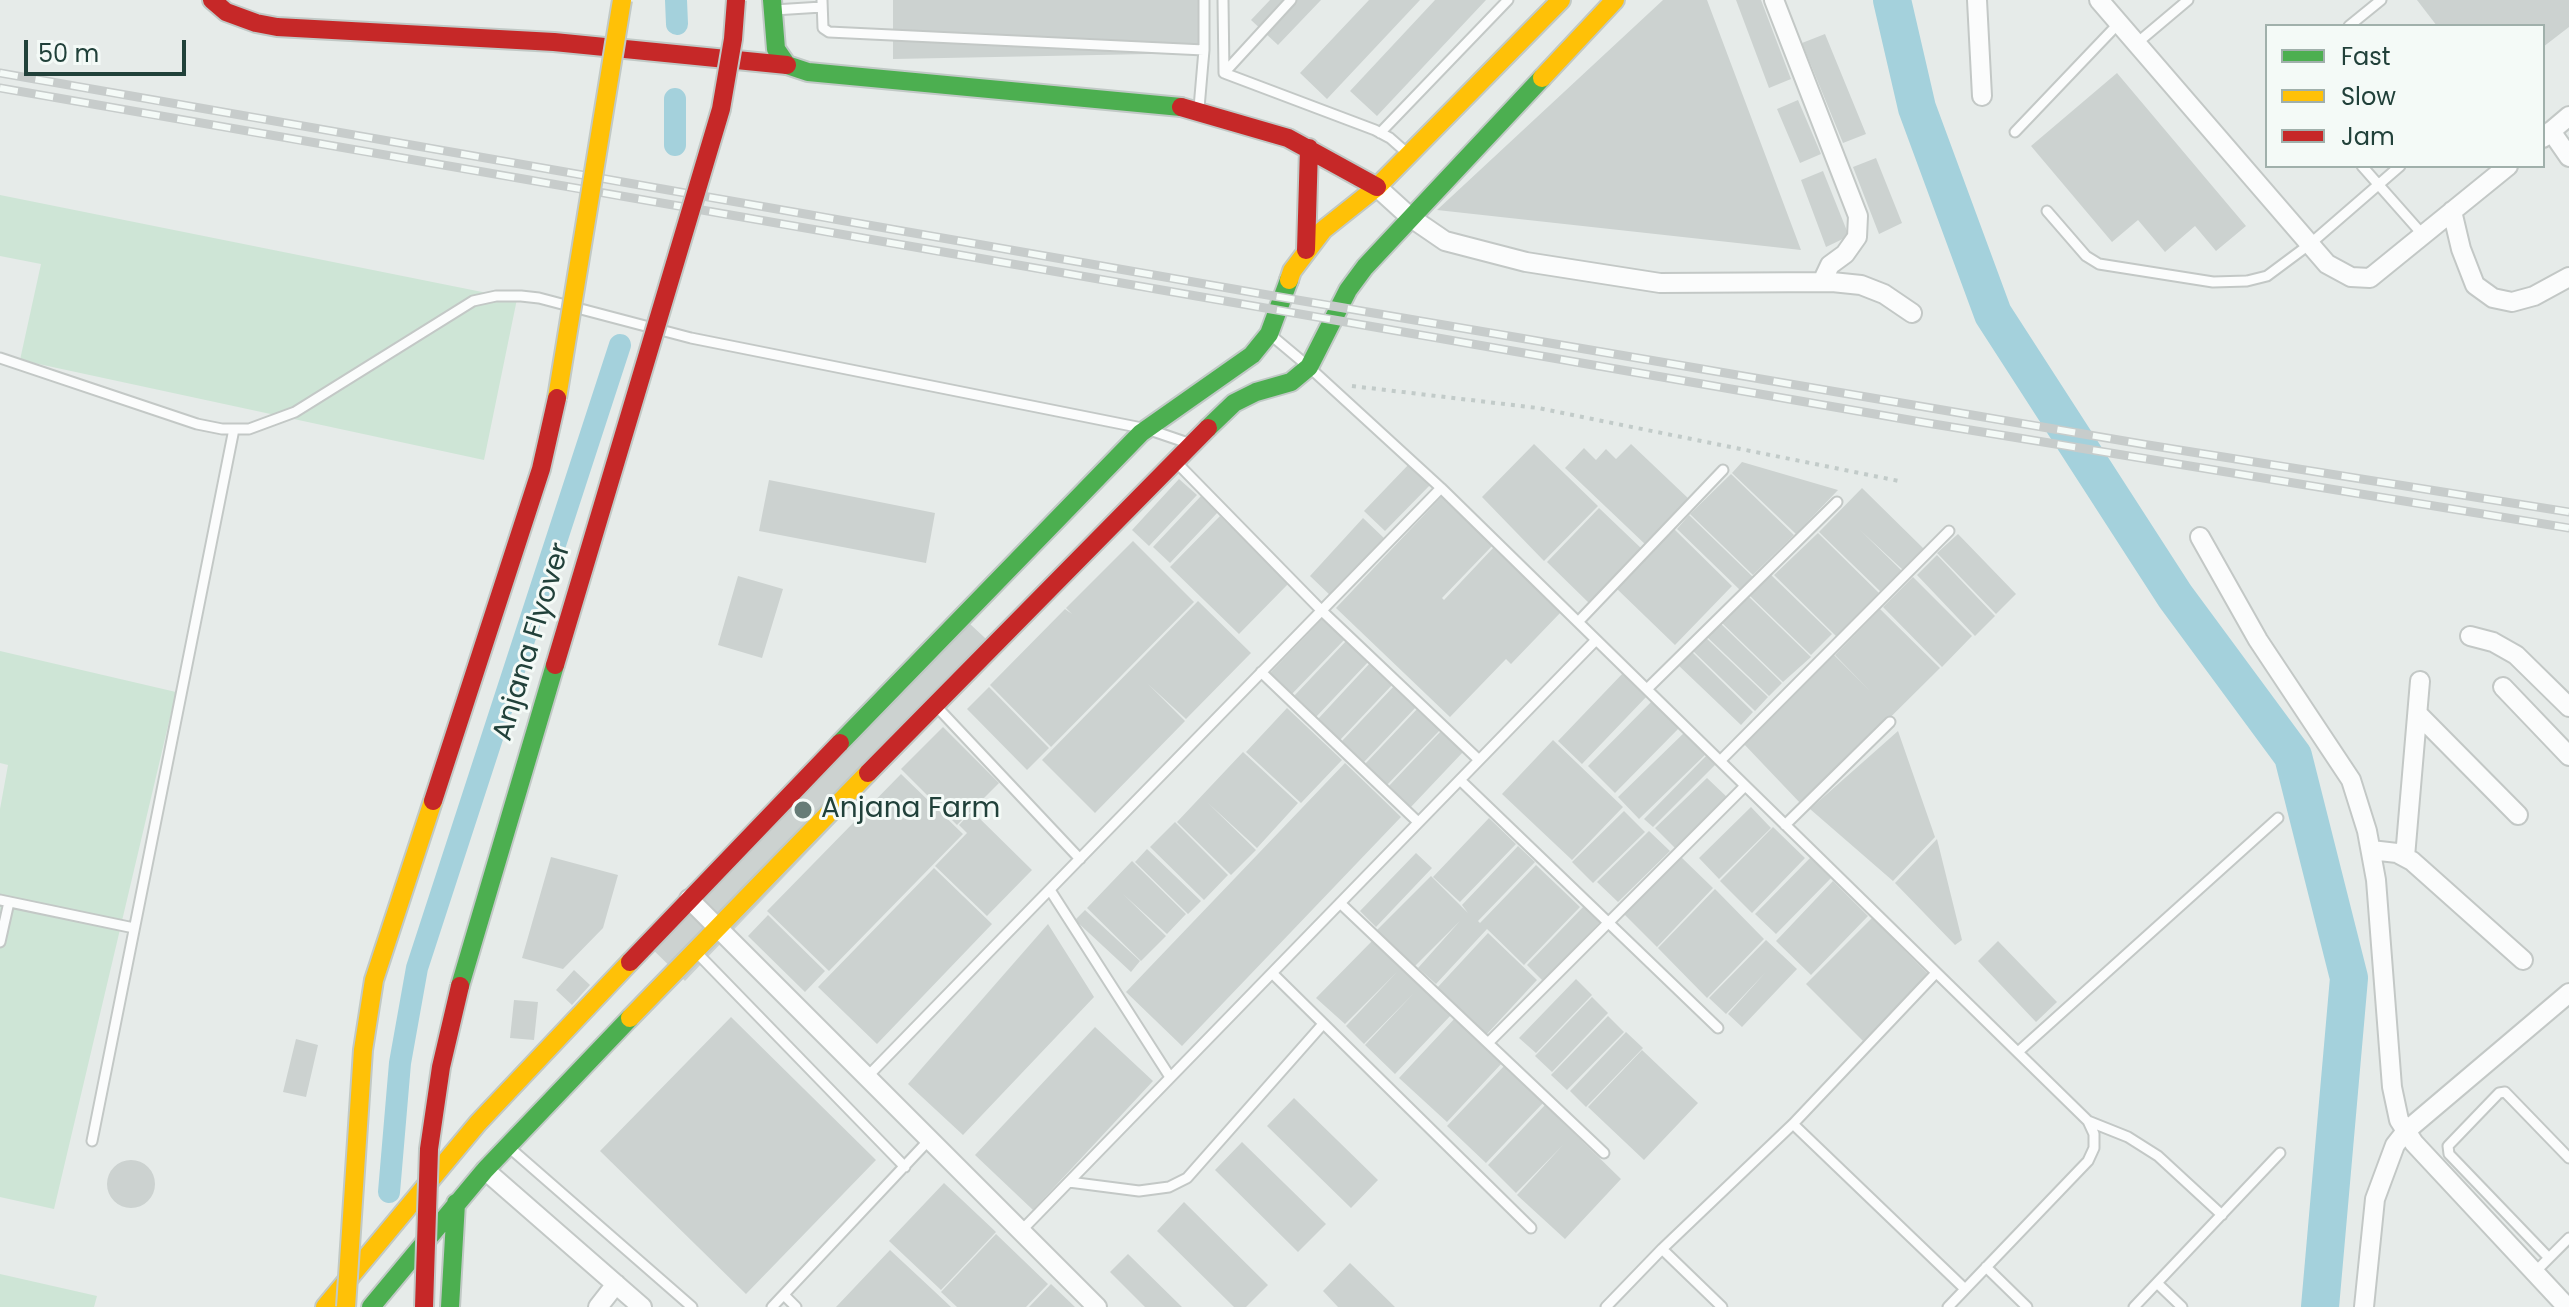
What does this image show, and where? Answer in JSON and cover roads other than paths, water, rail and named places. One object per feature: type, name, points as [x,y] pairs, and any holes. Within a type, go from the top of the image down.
[{"type":"main road","points":[[212,0],[226,12],[277,27],[554,42],[787,65],[808,72],[1176,105],[1238,121],[1309,148],[1377,187]]},
{"type":"main road","name":"Anjana Flyover","points":[[346,1307],[362,1066],[374,980],[541,469],[557,397],[622,0]]},
{"type":"main road","name":"Anjana Flyover","points":[[424,1307],[429,1149],[441,1067],[462,977],[721,109],[736,0]]},
{"type":"main road","points":[[325,1307],[458,1147],[689,899],[1147,429],[1252,355],[1269,334],[1292,271],[1323,230],[1377,187],[1561,0]]},
{"type":"main road","points":[[371,1307],[485,1170],[717,927],[1174,460],[1234,403],[1256,392],[1291,382],[1309,367],[1348,290],[1410,217],[1615,0]]},
{"type":"main road","points":[[772,5],[776,49],[787,65]]},
{"type":"main road","points":[[1306,250],[1309,148]]},
{"type":"main road","points":[[450,1307],[458,1147]]},
{"type":"street","points":[[1774,0],[1858,216],[1857,237],[1845,254],[1830,265],[1822,282]]},
{"type":"street","points":[[1977,0],[1982,96]]},
{"type":"street","points":[[2099,0],[2327,264],[2351,277],[2370,278],[2506,168]]},
{"type":"street","points":[[2569,116],[2547,134],[2569,157]]},
{"type":"street","points":[[1377,187],[1410,217],[1445,241],[1526,262],[1660,283],[1822,282],[1861,285],[1884,294],[1912,313]]},
{"type":"street","points":[[2452,211],[2461,249],[2475,285],[2493,298],[2512,302],[2534,296],[2569,277]]},
{"type":"street","points":[[2200,537],[2258,640],[2351,780],[2367,831],[2376,880],[2392,1087],[2399,1120],[2414,1143],[2567,1307]]},
{"type":"street","points":[[2470,636],[2493,642],[2516,655],[2569,707]]},
{"type":"street","points":[[2405,857],[2420,681]]},
{"type":"street","points":[[2503,687],[2569,756]]},
{"type":"street","points":[[2418,714],[2518,815]]},
{"type":"street","points":[[2371,850],[2397,853],[2412,861],[2523,960]]},
{"type":"street","points":[[689,899],[1097,1307]]},
{"type":"street","points":[[2364,1307],[2375,1199],[2395,1145],[2406,1131],[2569,993]]},
{"type":"street","points":[[485,1170],[642,1307]]},
{"type":"street","points":[[598,1307],[616,1284]]},
{"type":"lane","points":[[1198,111],[1204,50],[1204,0]]},
{"type":"lane","points":[[1223,0],[1224,73]]},
{"type":"lane","points":[[1224,73],[1291,0]]},
{"type":"lane","points":[[1380,133],[1508,0]]},
{"type":"lane","points":[[2137,43],[2176,4],[2188,0]]},
{"type":"lane","points":[[2351,24],[2381,0]]},
{"type":"lane","points":[[772,5],[822,3],[823,28],[829,32],[1204,50]]},
{"type":"lane","points":[[2015,132],[2119,23]]},
{"type":"lane","points":[[1224,73],[1380,133],[1409,155]]},
{"type":"lane","points":[[2364,168],[2423,235]]},
{"type":"lane","points":[[2047,211],[2086,256],[2099,264],[2213,282],[2247,281],[2267,276],[2310,244],[2398,168]]},
{"type":"lane","points":[[0,358],[197,424],[249,429],[295,412],[473,301],[496,296],[521,296],[691,338],[1147,429],[1191,444]]},
{"type":"lane","points":[[1269,334],[1441,488],[2088,1121],[2094,1134],[2094,1148],[2088,1161],[1948,1307]]},
{"type":"lane","points":[[92,1141],[234,429]]},
{"type":"lane","points":[[1174,460],[1321,610],[1479,760]]},
{"type":"lane","points":[[1578,622],[1723,470]]},
{"type":"lane","points":[[867,1077],[1441,488]]},
{"type":"lane","points":[[1647,689],[1837,502]]},
{"type":"lane","points":[[1720,761],[1949,531]]},
{"type":"lane","points":[[1021,1231],[1596,640]]},
{"type":"lane","points":[[1261,672],[1418,822]]},
{"type":"lane","points":[[935,704],[1080,859]]},
{"type":"lane","points":[[1785,825],[1890,722]]},
{"type":"lane","points":[[1460,780],[1718,1028]]},
{"type":"lane","points":[[1488,1043],[1745,786]]},
{"type":"lane","points":[[2018,1052],[2278,818]]},
{"type":"lane","points":[[1050,890],[1170,1077]]},
{"type":"lane","points":[[0,942],[5,901],[134,928]]},
{"type":"lane","points":[[1340,903],[1604,1153]]},
{"type":"lane","points":[[694,951],[905,1167]]},
{"type":"lane","points":[[1272,973],[1531,1228]]},
{"type":"lane","points":[[1606,1307],[1793,1124],[1935,974]]},
{"type":"lane","points":[[1069,1182],[1139,1191],[1169,1187],[1187,1178],[1323,1024]]},
{"type":"lane","points":[[2549,1258],[2449,1154],[2448,1146],[2499,1093],[2505,1092],[2569,1158]]},
{"type":"lane","points":[[2088,1121],[2128,1137],[2158,1156],[2222,1215]]},
{"type":"lane","points":[[1793,1124],[1965,1289]]},
{"type":"lane","points":[[772,1307],[929,1140]]},
{"type":"lane","points":[[508,1147],[692,1307]]},
{"type":"lane","points":[[2134,1307],[2280,1153]]},
{"type":"lane","points":[[2535,1272],[2569,1238]]},
{"type":"lane","points":[[1662,1249],[1722,1307]]},
{"type":"lane","points":[[1986,1267],[2027,1307]]},
{"type":"lane","points":[[2157,1283],[2182,1307]]},
{"type":"lane","points":[[784,1295],[796,1307]]},
{"type":"waterway","points":[[676,0],[677,24]]},
{"type":"waterway","points":[[1892,0],[1917,108],[1993,314],[2175,596],[2293,756],[2349,978],[2320,1307]]},
{"type":"waterway","points":[[675,99],[675,145]]},
{"type":"waterway","points":[[389,1192],[400,1063],[417,968],[620,345]]},
{"type":"railway","points":[[0,73],[1262,294],[2148,445],[2569,512]]},
{"type":"railway","points":[[0,88],[1915,421],[2569,528]]},
{"type":"place","name":"Anjana Farm","points":[[803,810]]}]
